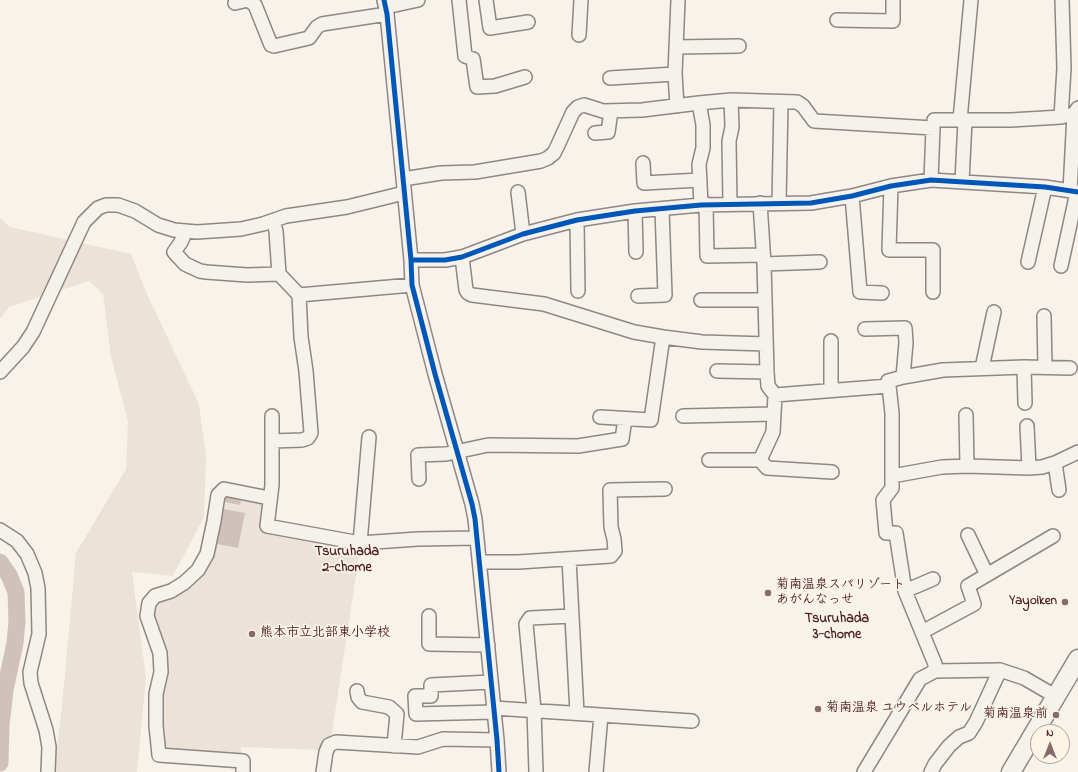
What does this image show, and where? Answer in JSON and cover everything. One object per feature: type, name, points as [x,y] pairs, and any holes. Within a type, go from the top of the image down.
[{"type":"highway","points":[[1011,772],[1078,659]]},
{"type":"street","points":[[235,2],[248,0],[255,5],[271,45],[274,46],[309,38],[317,27],[322,24],[418,0]]},
{"type":"street","points":[[459,0],[465,56],[473,59],[477,87],[495,86],[525,77]]},
{"type":"street","points":[[486,0],[490,28],[528,22]]},
{"type":"street","points":[[578,35],[581,0]]},
{"type":"street","points":[[677,106],[675,74],[678,0]]},
{"type":"street","points":[[838,20],[893,21],[893,0]]},
{"type":"street","points":[[962,181],[962,120],[971,0]]},
{"type":"street","points":[[1061,117],[1064,68],[1062,0]]},
{"type":"street","points":[[386,7],[411,260],[412,285],[435,374],[472,504],[480,562],[499,772]]},
{"type":"street","points":[[676,47],[739,46]]},
{"type":"street","points":[[610,78],[675,74]]},
{"type":"street","points":[[403,179],[442,173],[475,172],[541,161],[554,153],[573,112],[578,107],[584,105],[603,111],[642,110],[731,100],[797,102],[803,106],[814,121],[933,128],[931,180]]},
{"type":"street","points":[[730,204],[729,141],[732,127],[731,100]]},
{"type":"street","points":[[779,203],[781,102]]},
{"type":"street","points":[[699,103],[703,125],[703,148],[699,164],[707,256],[820,262]]},
{"type":"street","points":[[595,133],[608,132],[611,111]]},
{"type":"street","points":[[934,120],[1011,120],[1061,117],[1076,111],[1075,192],[1061,266]]},
{"type":"street","points":[[643,163],[644,183],[700,180]]},
{"type":"street","points":[[411,260],[445,260],[462,257],[523,234],[577,220],[635,211],[703,204],[811,203],[852,196],[891,186],[931,180],[1045,187],[1075,192]]},
{"type":"street","points":[[891,186],[890,250],[933,250],[933,292]]},
{"type":"street","points":[[1028,262],[1045,187]]},
{"type":"street","points":[[518,192],[523,234]]},
{"type":"street","points":[[0,372],[23,347],[33,332],[84,222],[98,208],[106,205],[118,205],[135,211],[158,225],[174,230],[197,232],[241,229],[286,216],[347,207],[404,193]]},
{"type":"street","points":[[852,196],[860,292],[882,292]]},
{"type":"street","points":[[760,204],[764,259],[768,386],[775,395],[773,432],[760,460]]},
{"type":"street","points":[[638,296],[665,295],[662,209]]},
{"type":"street","points":[[635,211],[636,252]]},
{"type":"street","points":[[577,220],[578,291]]},
{"type":"street","points":[[272,221],[276,231],[279,274],[299,295],[301,337],[306,371],[311,433],[308,438],[302,440],[272,441]]},
{"type":"street","points":[[186,231],[174,252],[185,264],[200,271],[247,275],[279,274]]},
{"type":"street","points":[[462,257],[466,290],[472,296],[544,304],[634,332],[663,337],[702,342],[766,344]]},
{"type":"street","points":[[299,295],[412,285]]},
{"type":"street","points":[[702,300],[765,300]]},
{"type":"street","points":[[982,368],[994,312]]},
{"type":"street","points":[[1044,316],[1045,367]]},
{"type":"street","points":[[865,329],[905,328],[906,343],[903,377]]},
{"type":"street","points":[[600,417],[651,420],[663,337]]},
{"type":"street","points":[[831,341],[831,390]]},
{"type":"street","points":[[1024,367],[1025,403]]},
{"type":"street","points":[[935,671],[935,664],[905,591],[896,533],[886,533],[883,500],[892,488],[892,413],[888,381],[943,370],[1024,367],[1070,368]]},
{"type":"street","points":[[717,371],[767,372]]},
{"type":"street","points":[[775,395],[889,386]]},
{"type":"street","points":[[683,416],[774,414]]},
{"type":"street","points":[[966,415],[967,466]]},
{"type":"street","points":[[272,416],[272,485],[269,498],[267,526],[360,543],[418,539],[477,538]]},
{"type":"street","points":[[419,479],[418,455],[446,454],[488,445],[578,446],[622,439],[625,419]]},
{"type":"street","points":[[1027,426],[1029,468]]},
{"type":"street","points":[[360,543],[369,438]]},
{"type":"street","points":[[892,476],[942,467],[1042,467],[1055,463],[1078,452]]},
{"type":"street","points":[[709,460],[760,460],[767,468],[832,472]]},
{"type":"street","points":[[1055,463],[1059,490]]},
{"type":"street","points":[[243,772],[243,761],[159,755],[156,726],[156,694],[161,672],[160,653],[147,616],[149,603],[155,596],[171,591],[184,583],[198,570],[207,554],[218,495],[220,492],[224,489],[269,498]]},
{"type":"street","points":[[480,562],[611,556],[615,551],[611,526],[610,490],[665,489]]},
{"type":"street","points":[[0,530],[18,541],[27,554],[35,573],[38,588],[38,634],[30,672],[31,683],[46,730],[49,747],[48,772]]},
{"type":"street","points":[[968,535],[987,575]]},
{"type":"street","points":[[922,632],[974,604],[968,586],[1054,536]]},
{"type":"street","points":[[569,559],[577,713]]},
{"type":"street","points":[[905,591],[933,579]]},
{"type":"street","points":[[429,616],[429,644],[488,645]]},
{"type":"street","points":[[536,772],[534,710],[526,624],[530,618],[571,616]]},
{"type":"street","points":[[931,772],[935,764],[949,746],[959,737],[969,733],[976,722],[1000,670]]},
{"type":"street","points":[[864,772],[920,679],[935,671],[1000,670],[1024,678],[1055,696]]},
{"type":"street","points":[[491,682],[431,685],[431,696],[416,696],[416,714],[494,710],[534,710],[601,716],[692,721]]},
{"type":"street","points":[[357,691],[358,697],[362,702],[389,707],[396,714],[394,746]]},
{"type":"street","points":[[596,772],[601,716]]},
{"type":"street","points":[[323,772],[326,752],[329,745],[336,742],[418,747],[443,739],[497,740]]},
{"type":"shaded area","points":[[0,218],[10,227],[131,254],[146,292],[199,404],[206,456],[204,517],[173,576],[132,572],[146,678],[137,772],[54,772],[62,706],[76,553],[126,469],[128,421],[111,357],[103,294],[89,281],[9,307],[0,319]]},
{"type":"shaded area","name":"熊本市立北部東小学校","points":[[225,492],[265,504],[263,528],[360,549],[331,739],[322,750],[241,747],[241,753],[234,757],[170,753],[162,747],[151,615],[152,604],[200,573]]},
{"type":"shaded area","points":[[226,497],[241,500],[240,505],[225,502]]},
{"type":"shaded area","points":[[224,509],[245,513],[238,548],[217,544]]},
{"type":"waterway","points":[[0,562],[9,575],[16,592],[17,621],[15,643],[5,690],[1,725],[0,763]]},
{"type":"cycle path","points":[[384,0],[387,14],[411,260],[412,285],[475,519],[499,772]]},
{"type":"cycle path","points":[[411,260],[445,260],[462,257],[523,234],[577,220],[635,211],[701,205],[811,203],[852,196],[891,186],[931,180],[1045,187],[1078,192]]},
{"type":"place","name":"菊南温泉スパリゾート あがんなっせ","points":[[768,593]]},
{"type":"place","name":"Yayoiken","points":[[1065,602]]},
{"type":"place","name":"熊本市立北部東小学校","points":[[252,634]]},
{"type":"place","name":"菊南温泉 ユウベルホテル","points":[[818,709]]},
{"type":"place","name":"菊南温泉前","points":[[1056,715]]},
{"type":"district","name":"Tsuruhada 2-chome","points":[[347,562]]},
{"type":"district","name":"Tsuruhada 3-chome","points":[[837,628]]}]
